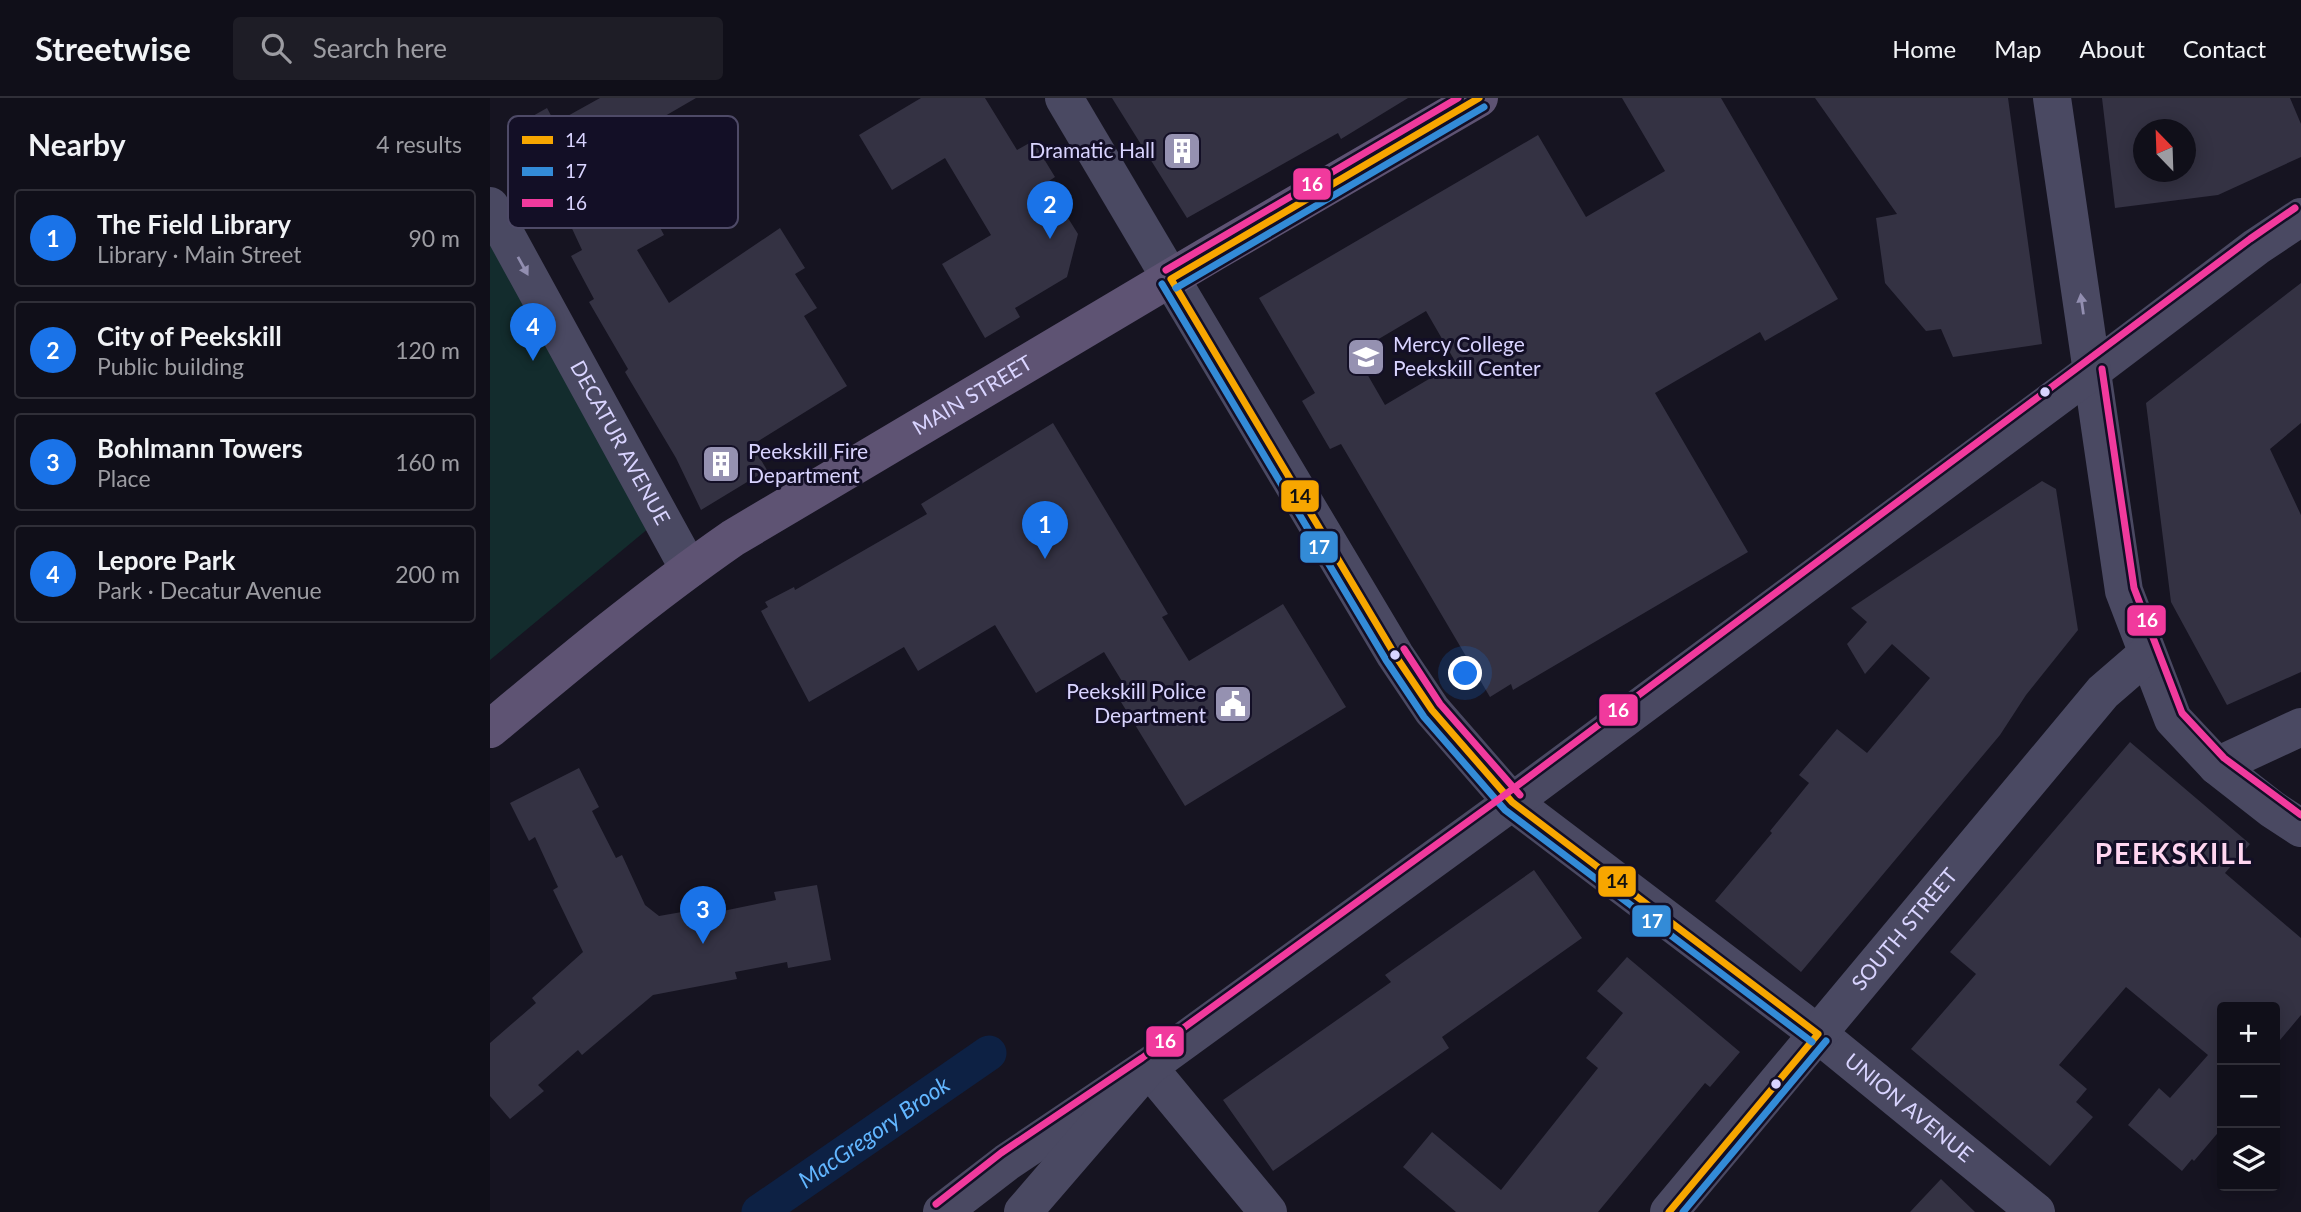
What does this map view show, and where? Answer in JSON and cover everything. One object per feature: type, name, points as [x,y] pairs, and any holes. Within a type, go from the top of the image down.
[{"type":"main road","name":"MAIN STREET","points":[[490,729],[567,664],[733,538],[1479,98]]},
{"type":"street","name":"UNION AVENUE","points":[[1064,98],[1402,666],[1432,710],[1513,802],[1818,1034],[2036,1212]]},
{"type":"street","points":[[2052,98],[2124,591],[2173,719],[2217,766],[2301,828]]},
{"type":"street","name":"DECATUR AVENUE","points":[[490,206],[689,569]]},
{"type":"street","points":[[942,1212],[1007,1162],[1148,1067],[1513,802],[2256,247],[2301,217]]},
{"type":"street","name":"SOUTH STREET","points":[[1669,1212],[2103,692],[2147,654]]},
{"type":"street","points":[[2217,766],[2301,727]]},
{"type":"street","points":[[1023,1212],[1148,1067]]},
{"type":"street","points":[[1148,1067],[1268,1212]]},
{"type":"green space","points":[[490,205],[661,518],[490,660]]},
{"type":"building","points":[[600,98],[696,98],[665,116],[568,116]]},
{"type":"building","points":[[921,98],[985,98],[1017,150],[1033,141],[1055,177],[1046,183],[1078,234],[1067,277],[1015,308],[1020,317],[985,338],[942,264],[991,235],[945,158],[892,190],[859,135]]},
{"type":"building","points":[[1112,98],[1408,98],[1341,139],[1338,133],[1187,218]]},
{"type":"building","points":[[1622,98],[1721,98],[1838,299],[1765,341],[1760,332],[1655,393],[1748,552],[1513,690],[1511,684],[1490,697],[1341,444],[1330,449],[1302,401],[1315,393],[1259,298],[1538,135],[1586,217],[1665,171]],"holes":[[[1426,311],[1456,363],[1385,405],[1355,353]]]},
{"type":"building","points":[[1815,98],[2008,98],[2042,344],[1953,357],[1941,329],[1926,331],[1885,283],[1876,218],[1897,214]]},
{"type":"building","points":[[2102,98],[2290,98],[2301,124],[2301,157],[2218,195],[2115,208]]},
{"type":"building","points":[[547,108],[551,116],[533,116]]},
{"type":"building","points":[[572,228],[660,228],[664,235],[637,250],[669,303],[780,228],[805,268],[795,274],[817,308],[804,316],[847,386],[752,445],[767,470],[701,510],[676,458],[625,372],[628,369],[589,302],[594,299],[571,256],[582,250]]},
{"type":"building","points":[[2301,283],[2301,423],[2270,449],[2301,515],[2301,672],[2227,705],[2171,602],[2146,403]]},
{"type":"building","points":[[1053,423],[1168,614],[1162,617],[1189,661],[1283,604],[1346,707],[1185,806],[1121,702],[1131,696],[1104,652],[1036,693],[995,625],[918,671],[904,647],[809,702],[761,611],[768,607],[765,602],[794,587],[795,590],[927,514],[921,504]]},
{"type":"building","points":[[2042,481],[2056,489],[2078,630],[2026,695],[2000,735],[1801,972],[1715,901],[1772,833],[1770,831],[1809,783],[1799,775],[1837,729],[1867,753],[1930,678],[1892,644],[1865,674],[1847,644],[1867,622],[1851,608]]},
{"type":"building","points":[[2130,742],[2250,844],[2225,873],[2301,938],[2301,1015],[2280,1040],[2280,1002],[2217,1002],[2217,1134],[2182,1171],[2128,1125],[2159,1088],[2170,1098],[2208,1055],[2126,987],[2059,1065],[2087,1089],[2076,1102],[2093,1117],[2050,1166],[1911,1049],[1976,974],[1950,952]]},
{"type":"building","points":[[579,768],[599,807],[592,811],[616,858],[622,855],[645,905],[659,916],[722,905],[723,911],[776,900],[774,892],[817,885],[831,960],[788,968],[787,962],[735,972],[737,979],[653,995],[582,1055],[578,1050],[538,1085],[544,1091],[510,1119],[490,1096],[490,1043],[536,1003],[532,998],[583,952],[553,890],[558,887],[535,837],[529,841],[510,803]]},
{"type":"building","points":[[1534,870],[1582,938],[1442,1037],[1449,1048],[1273,1171],[1223,1100],[1391,982],[1385,975]]},
{"type":"building","points":[[1627,957],[1740,1052],[1710,1087],[1705,1083],[1598,1212],[1456,1212],[1403,1167],[1432,1132],[1501,1190],[1598,1068],[1586,1058],[1623,1013],[1597,991]]},
{"type":"building","points":[[1941,1179],[1975,1212],[1910,1212]]},
{"type":"waterway","name":"MacGregory Brook","points":[[759,1212],[989,1053]]},
{"type":"transit line","name":"16","points":[[1166,270],[1458,98]]},
{"type":"transit line","name":"14","points":[[1171,279],[1479,98]]},
{"type":"transit line","name":"17","points":[[1176,288],[1484,107]]},
{"type":"transit line","name":"16","points":[[936,1204],[1001,1153],[1142,1058],[1506,794],[2295,208]]},
{"type":"transit line","name":"14","points":[[1171,279],[1395,655],[1432,710],[1512,802],[1818,1034]]},
{"type":"transit line","name":"17","points":[[1162,284],[1386,660],[1424,717],[1505,810],[1812,1042]]},
{"type":"transit line","name":"16","points":[[2102,369],[2134,588],[2182,713],[2224,758],[2301,815]]},
{"type":"transit line","name":"16","points":[[1404,649],[1440,704],[1520,795]]},
{"type":"transit line","name":"14","points":[[1669,1212],[1818,1034]]},
{"type":"transit line","name":"17","points":[[1683,1212],[1826,1041]]},
{"type":"place","name":"Dramatic Hall","points":[[1182,151]]},
{"type":"place","name":"City of Peekskill","points":[[1050,239]]},
{"type":"place","name":"Mercy College Peekskill Center","points":[[1366,357]]},
{"type":"place","name":"Lepore Park","points":[[533,361]]},
{"type":"place","name":"Peekskill Fire Department","points":[[721,464]]},
{"type":"place","name":"The Field Library","points":[[1045,559]]},
{"type":"place","name":"Peekskill Police Department","points":[[1233,704]]},
{"type":"place","name":"Bohlmann Towers","points":[[703,944]]},
{"type":"district","name":"PEEKSKILL","points":[[2174,854]]}]
